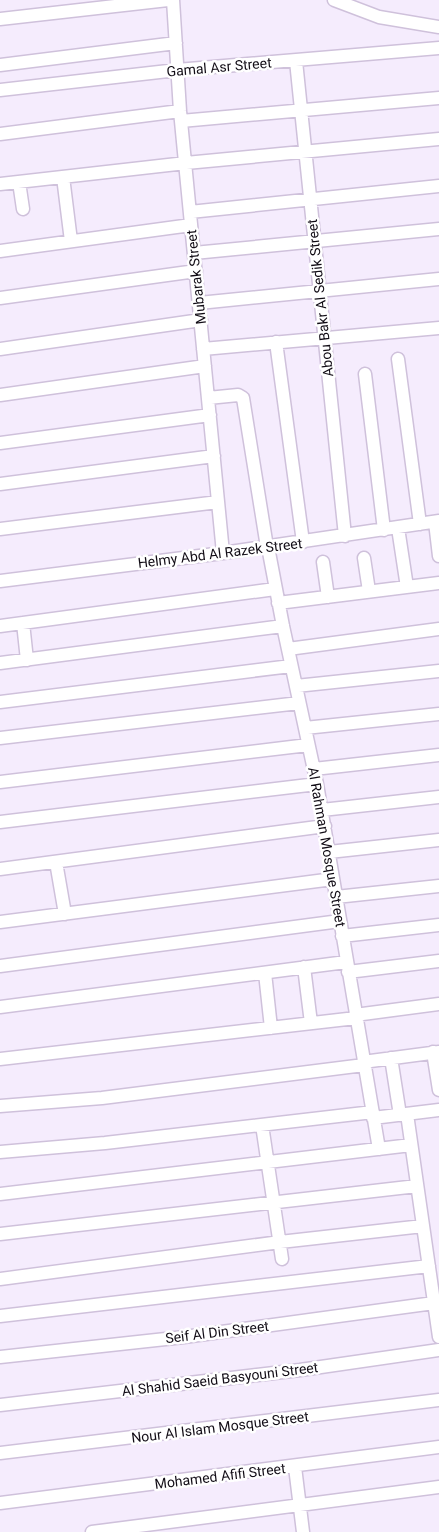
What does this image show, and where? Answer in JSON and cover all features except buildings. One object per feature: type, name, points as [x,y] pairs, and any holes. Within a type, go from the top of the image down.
[{"type":"street","points":[[0,19],[168,0]]},
{"type":"street","name":"Mubarak Street","points":[[173,0],[181,116],[223,553]]},
{"type":"street","points":[[334,0],[379,17],[439,27]]},
{"type":"street","points":[[0,64],[176,43]]},
{"type":"street","name":"Gamal Asr Street","points":[[0,90],[178,70],[439,48]]},
{"type":"street","name":"Abou Bakr Al Sedik Street","points":[[296,61],[345,536]]},
{"type":"street","points":[[0,134],[181,116],[301,110],[439,98]]},
{"type":"street","points":[[0,184],[439,139]]},
{"type":"street","points":[[63,177],[71,241]]},
{"type":"street","points":[[18,182],[23,209]]},
{"type":"street","points":[[190,212],[439,186]]},
{"type":"street","points":[[0,251],[192,225]]},
{"type":"street","points":[[194,253],[439,229]]},
{"type":"street","points":[[0,298],[196,271]]},
{"type":"street","points":[[199,303],[439,279]]},
{"type":"street","points":[[0,349],[201,320]]},
{"type":"street","points":[[203,348],[439,328]]},
{"type":"street","points":[[276,342],[303,542]]},
{"type":"street","points":[[398,359],[420,524]]},
{"type":"street","points":[[0,395],[205,366]]},
{"type":"street","points":[[365,374],[384,530]]},
{"type":"street","name":"Al Rahman Mosque Street","points":[[208,398],[238,394],[243,398],[275,589],[325,826],[355,1016],[379,1149]]},
{"type":"street","points":[[0,443],[210,415]]},
{"type":"street","points":[[0,484],[214,456]]},
{"type":"street","points":[[0,529],[218,502]]},
{"type":"street","points":[[437,522],[439,556]]},
{"type":"street","name":"Helmy Abd Al Razek Street","points":[[0,581],[268,547],[437,522]]},
{"type":"street","points":[[398,528],[407,587]]},
{"type":"street","points":[[364,558],[369,591]]},
{"type":"street","points":[[323,562],[328,597]]},
{"type":"street","points":[[278,603],[439,583]]},
{"type":"street","points":[[0,626],[275,589]]},
{"type":"street","points":[[23,623],[27,660]]},
{"type":"street","points":[[0,663],[283,626]]},
{"type":"street","points":[[288,649],[439,629]]},
{"type":"street","points":[[0,702],[291,666]]},
{"type":"street","points":[[296,686],[439,671]]},
{"type":"street","points":[[0,738],[299,703]]},
{"type":"street","points":[[305,728],[439,714]]},
{"type":"street","points":[[0,782],[308,745]]},
{"type":"street","points":[[314,769],[439,755]]},
{"type":"street","points":[[0,822],[317,784]]},
{"type":"street","points":[[322,810],[439,797]]},
{"type":"street","points":[[0,869],[325,826]]},
{"type":"street","points":[[329,852],[439,840]]},
{"type":"street","points":[[56,862],[65,914]]},
{"type":"street","points":[[0,922],[333,879]]},
{"type":"street","points":[[336,897],[439,886]]},
{"type":"street","points":[[0,966],[340,921]]},
{"type":"street","points":[[342,936],[439,925]]},
{"type":"street","points":[[0,1007],[304,968],[439,961]]},
{"type":"street","points":[[304,968],[311,1023]]},
{"type":"street","points":[[265,973],[271,1028]]},
{"type":"street","points":[[0,1059],[311,1023],[439,1004]]},
{"type":"street","points":[[0,1106],[102,1098],[436,1052],[439,1090]]},
{"type":"street","points":[[391,1058],[411,1145],[439,1337]]},
{"type":"street","points":[[0,1152],[105,1143],[262,1125],[373,1115],[403,1115],[439,1110]]},
{"type":"street","points":[[262,1125],[282,1259]]},
{"type":"street","points":[[0,1194],[411,1145]]},
{"type":"street","points":[[0,1234],[417,1186]]},
{"type":"street","points":[[0,1279],[280,1242],[423,1226]]},
{"type":"street","points":[[0,1316],[429,1266]]},
{"type":"street","name":"Seif Al Din Street","points":[[0,1357],[184,1337],[434,1303]]},
{"type":"street","name":"Al Shahid Saeid Basyouni Street","points":[[0,1405],[300,1370],[439,1350]]},
{"type":"street","name":"Nour Al Islam Mosque Street","points":[[0,1454],[439,1400]]},
{"type":"street","name":"Mohamed Afifi Street","points":[[0,1503],[295,1467],[439,1447]]},
{"type":"street","points":[[295,1467],[303,1532]]},
{"type":"street","points":[[92,1532],[439,1487]]}]
